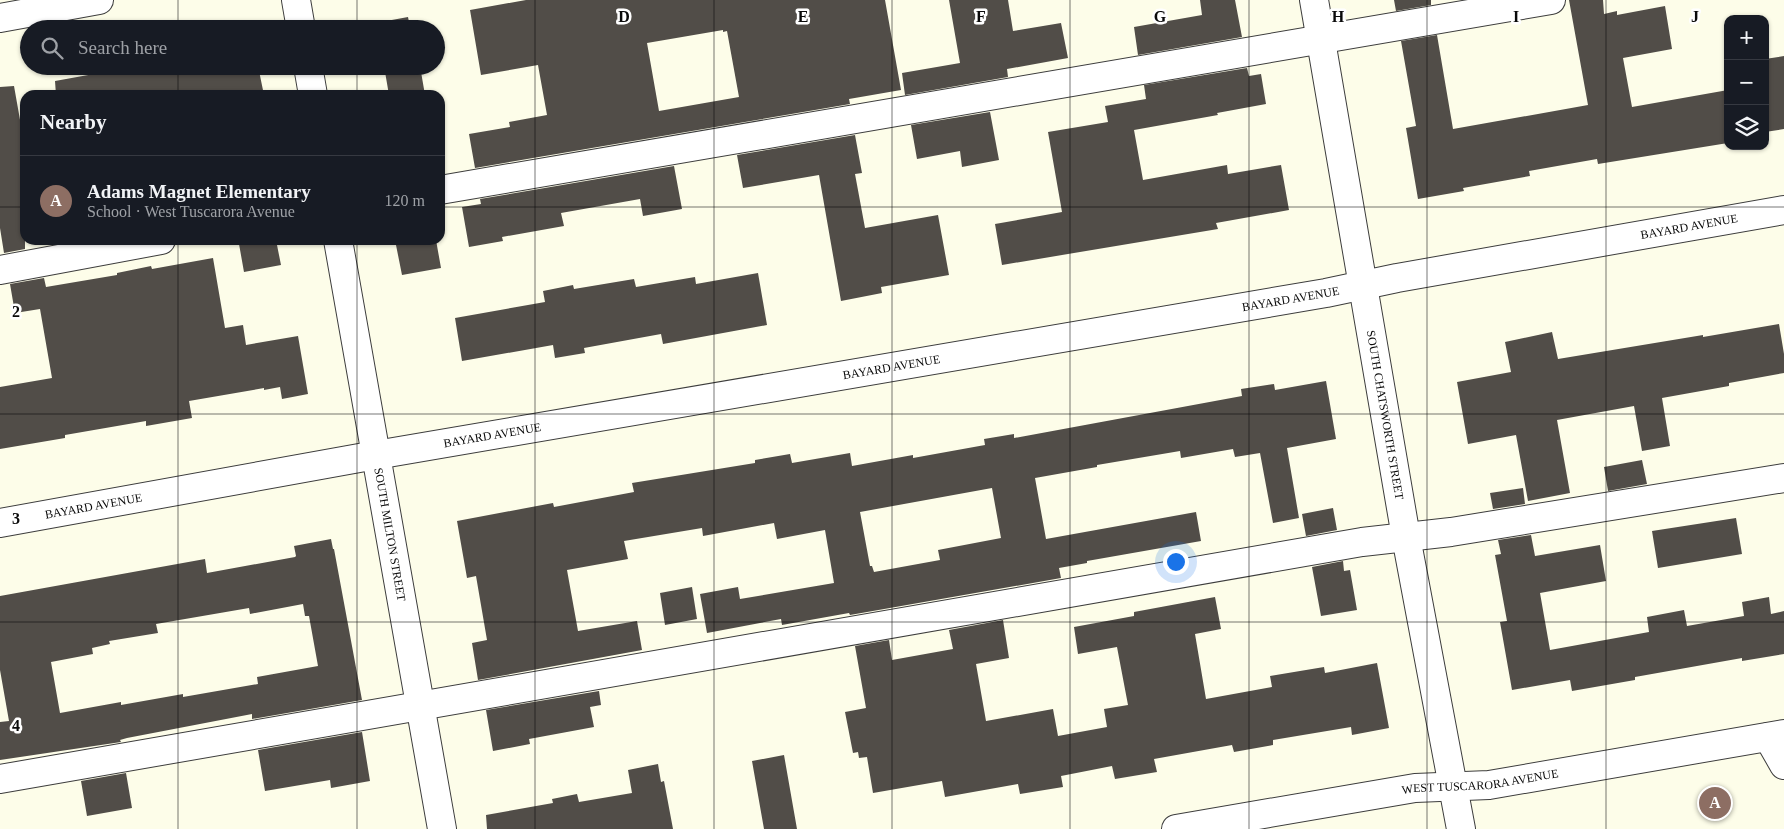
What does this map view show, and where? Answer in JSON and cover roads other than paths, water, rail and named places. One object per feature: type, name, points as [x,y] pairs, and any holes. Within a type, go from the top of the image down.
[{"type":"street","points":[[0,18],[99,0]]},
{"type":"street","points":[[296,0],[299,20]]},
{"type":"street","name":"SOUTH CHATSWORTH STREET","points":[[1314,0],[1406,537],[1460,829]]},
{"type":"street","points":[[445,189],[1551,0]]},
{"type":"street","points":[[310,75],[312,90]]},
{"type":"street","name":"BAYARD AVENUE","points":[[0,523],[376,455],[1316,294],[1784,210]]},
{"type":"street","points":[[0,270],[134,245]]},
{"type":"street","name":"SOUTH MILTON STREET","points":[[339,245],[442,829]]},
{"type":"street","points":[[0,779],[1362,542],[1451,532],[1784,478]]},
{"type":"street","points":[[1776,736],[1784,765]]},
{"type":"street","name":"WEST TUSCARORA AVENUE","points":[[1176,829],[1415,788],[1490,785],[1776,736]]},
{"type":"place","name":"Adams Magnet Elementary","points":[[1715,803]]}]
